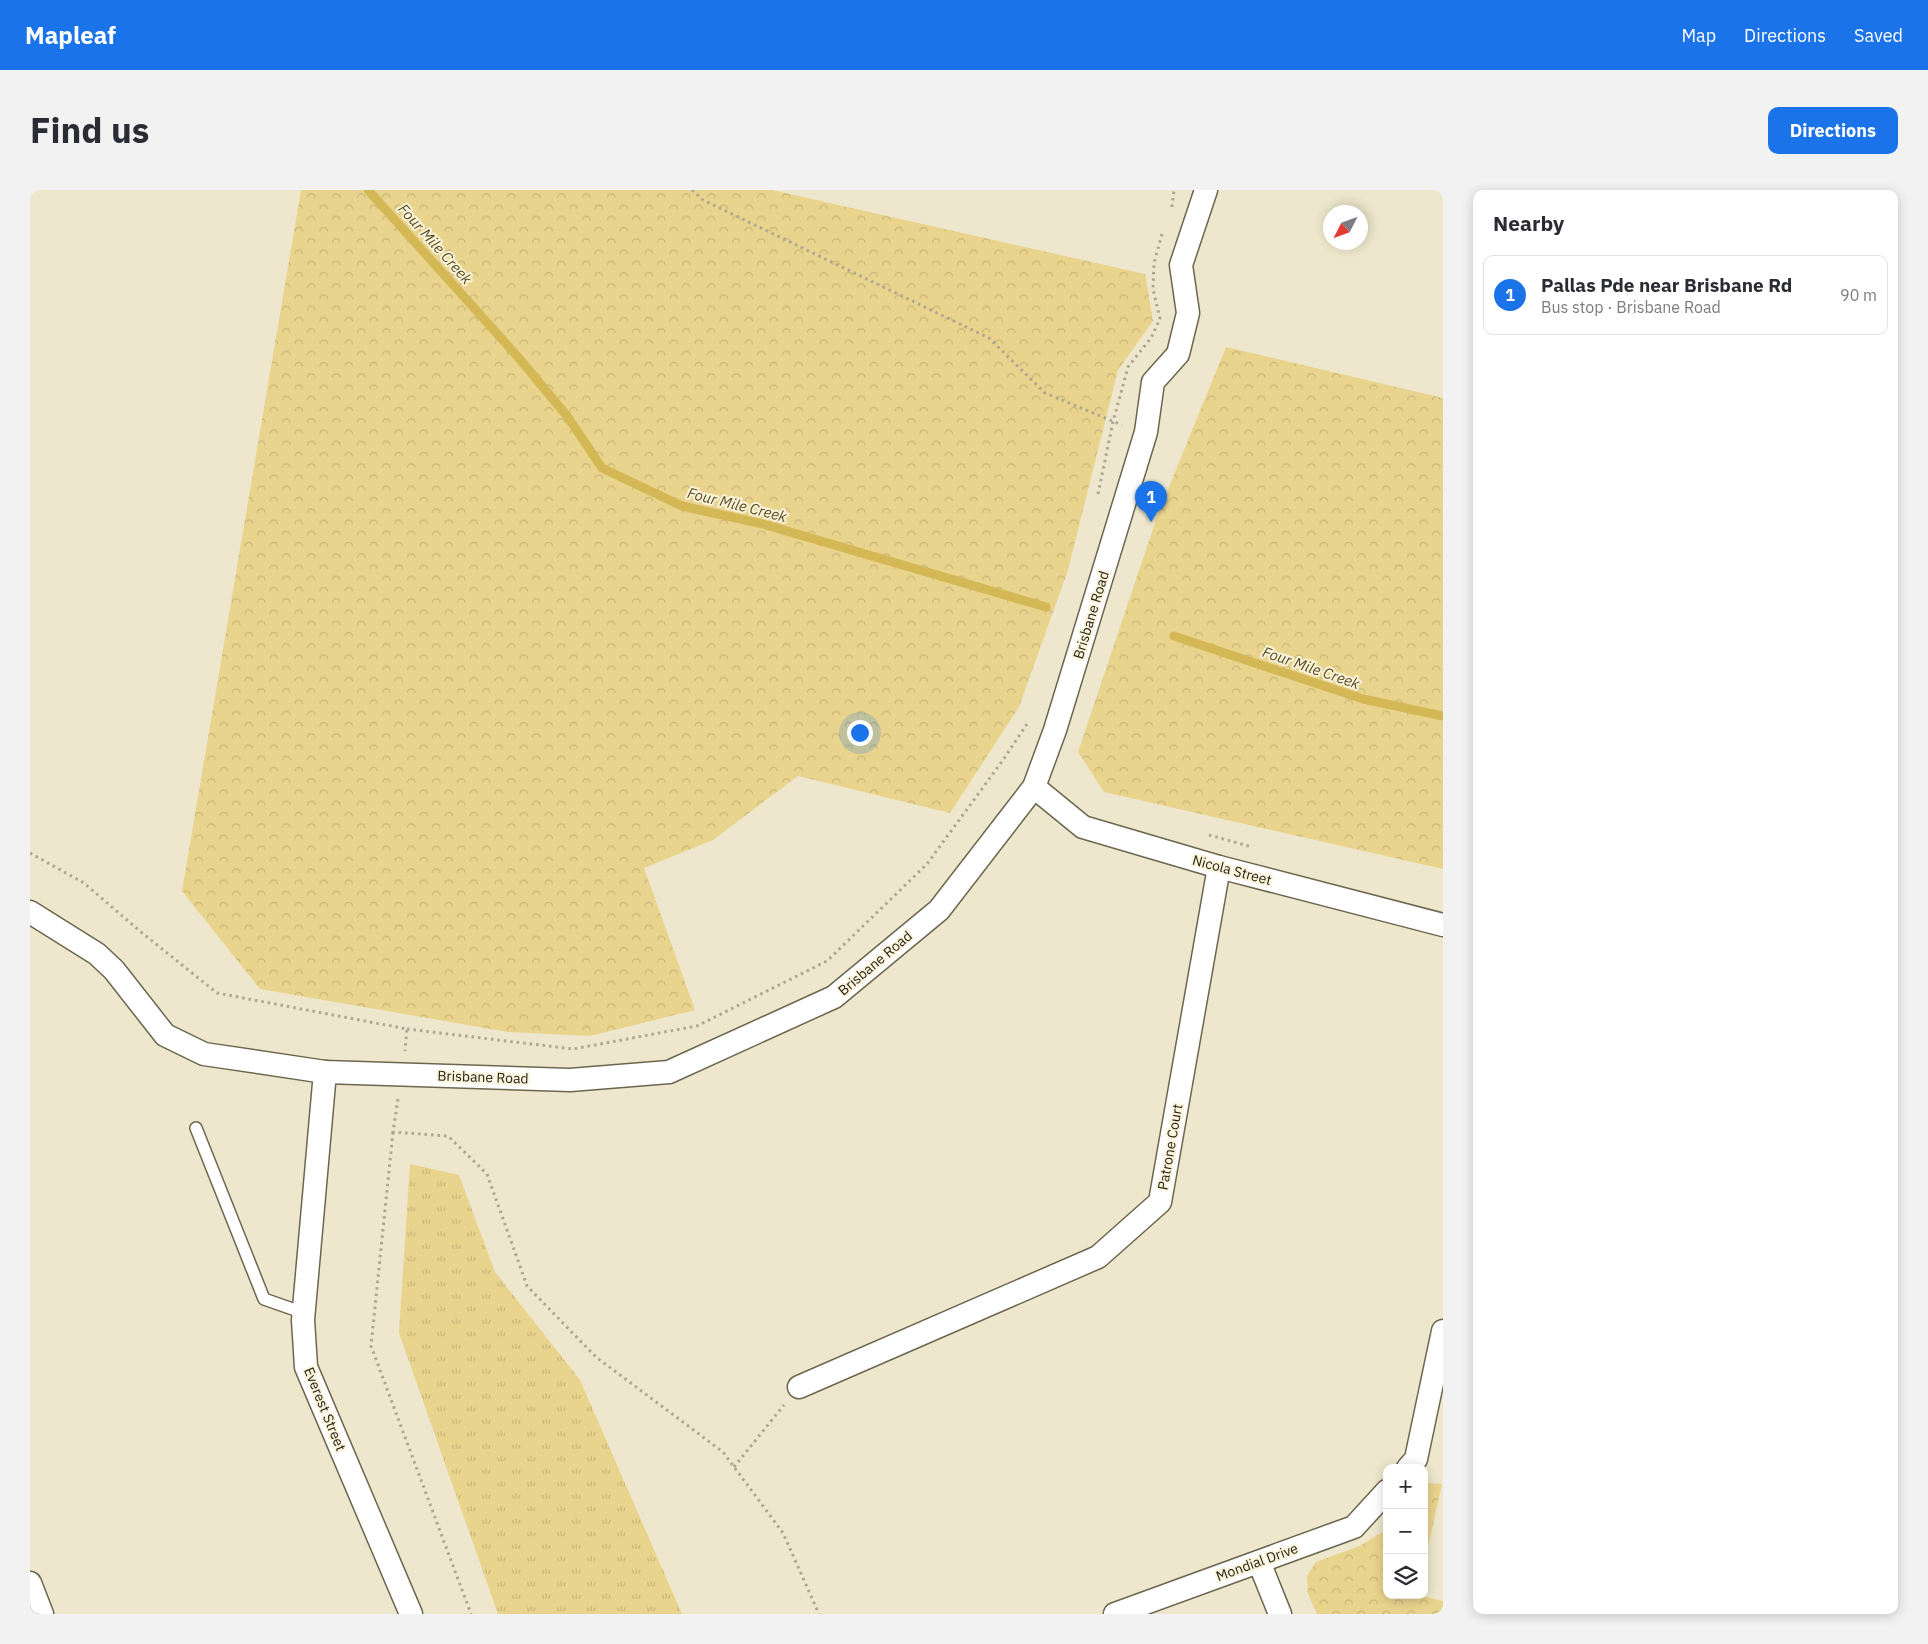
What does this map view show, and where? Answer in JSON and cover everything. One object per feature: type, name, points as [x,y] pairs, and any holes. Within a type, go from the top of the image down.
[{"type":"street","name":"Brisbane Road","points":[[30,912],[97,954],[114,970],[165,1035],[204,1054],[325,1072],[570,1080],[668,1072],[834,997],[938,910],[1034,787],[1055,730],[1146,432],[1153,382],[1178,354],[1188,313],[1181,265],[1206,190]]},
{"type":"street","name":"Nicola Street","points":[[1034,787],[1083,827],[1219,867],[1443,926]]},
{"type":"street","name":"Patrone Court","points":[[799,1387],[1098,1257],[1160,1202],[1219,867]]},
{"type":"street","name":"Everest Street","points":[[325,1072],[304,1313],[306,1367],[411,1614]]},
{"type":"street","points":[[1412,1464],[1416,1459],[1443,1331]]},
{"type":"street","name":"Mondial Drive","points":[[1115,1614],[1354,1527],[1383,1495]]},
{"type":"street","points":[[1259,1562],[1280,1614]]},
{"type":"street","points":[[30,1582],[42,1614]]},
{"type":"lane","points":[[196,1128],[264,1299],[304,1313]]},
{"type":"path","points":[[692,190],[704,200],[989,338],[1044,393],[1113,422],[1146,432]]},
{"type":"path","points":[[1171,213],[1174,190]]},
{"type":"path","points":[[1097,500],[1113,422],[1128,367],[1151,338],[1160,319],[1152,289],[1154,263],[1164,229]]},
{"type":"path","points":[[30,853],[84,883],[140,932],[218,993],[407,1029],[573,1049],[697,1026],[828,961],[927,864],[1029,723],[1032,714]]},
{"type":"path","points":[[1029,723],[1055,730]]},
{"type":"path","points":[[1203,834],[1260,849]]},
{"type":"path","points":[[407,1029],[393,1132],[372,1346],[470,1614]]},
{"type":"path","points":[[393,1132],[448,1136],[487,1174],[527,1286],[596,1357],[723,1452],[783,1533],[819,1614]]},
{"type":"path","points":[[734,1467],[799,1387]]},
{"type":"green space","points":[[301,190],[772,190],[1145,274],[1153,321],[1118,370],[1068,570],[1019,707],[950,813],[798,776],[713,840],[644,868],[695,1010],[590,1036],[508,1032],[260,989],[182,891]]},
{"type":"green space","points":[[1226,347],[1443,398],[1443,869],[1104,792],[1078,752],[1158,514]]},
{"type":"green space","points":[[410,1164],[459,1175],[495,1272],[580,1380],[682,1614],[498,1614],[399,1333]]},
{"type":"green space","points":[[1428,1483],[1442,1484],[1428,1547]]},
{"type":"green space","points":[[1383,1532],[1383,1599],[1428,1599],[1428,1597],[1443,1601],[1443,1614],[1317,1614],[1308,1594],[1307,1576],[1316,1562],[1360,1546]]},
{"type":"waterway","name":"Four Mile Creek","points":[[368,190],[518,357],[567,416],[602,468],[682,506],[763,524],[1046,607]]},
{"type":"waterway","name":"Four Mile Creek","points":[[1174,636],[1363,699],[1443,716]]},
{"type":"place","name":"Pallas Pde near Brisbane Rd","points":[[1151,522]]}]
